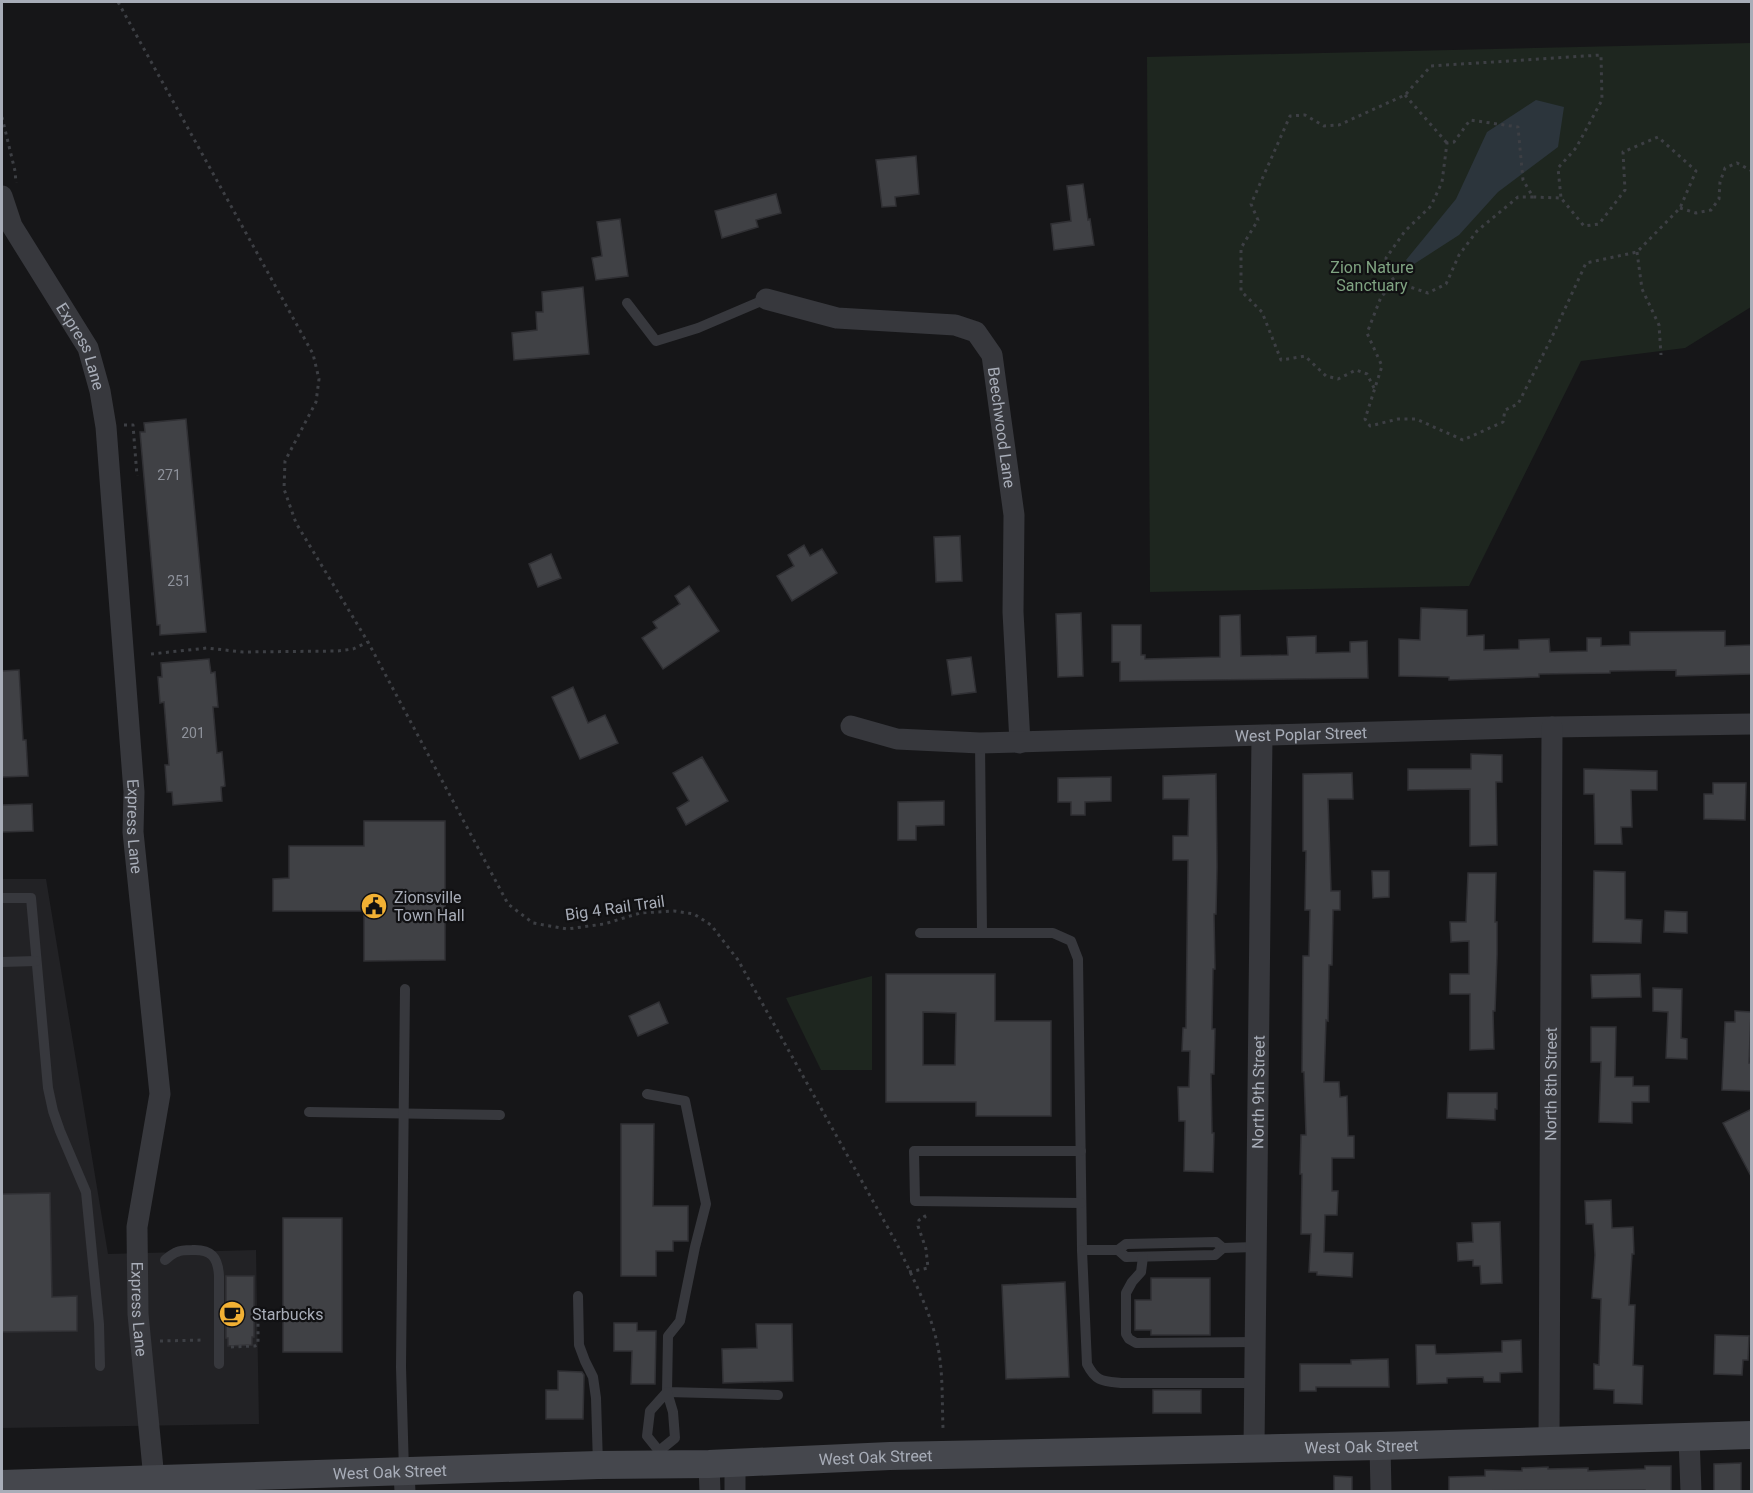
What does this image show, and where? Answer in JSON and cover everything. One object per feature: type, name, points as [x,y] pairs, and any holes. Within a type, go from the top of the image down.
[{"type":"main road","name":"West Oak Street","points":[[2,1484],[154,1479],[404,1482],[598,1466],[660,1458],[718,1473],[890,1456],[1380,1446],[1752,1435]]},
{"type":"street","name":"Express Lane","points":[[2,196],[12,226],[88,348],[100,391],[106,427],[134,792],[133,832],[160,1094],[136,1227],[138,1314],[154,1479]]},
{"type":"street","name":"Beechwood Lane","points":[[766,299],[837,318],[955,325],[976,332],[992,355],[1014,515],[1013,612],[1020,742]]},
{"type":"street","name":"West Poplar Street","points":[[850,726],[897,739],[980,743],[1552,727],[1752,724]]},
{"type":"street","name":"North 8th Street","points":[[1549,1441],[1552,727]]},
{"type":"street","name":"North 9th Street","points":[[1254,1448],[1262,736]]},
{"type":"street","points":[[1689,1437],[1691,1491]]},
{"type":"street","points":[[1380,1446],[1381,1491]]},
{"type":"street","points":[[718,1473],[735,1491]]},
{"type":"lane","points":[[627,303],[656,340],[698,328],[766,299]]},
{"type":"lane","points":[[980,743],[982,933]]},
{"type":"lane","points":[[2,898],[31,898],[48,1088],[60,1131],[86,1192],[99,1324],[100,1366]]},
{"type":"lane","points":[[920,933],[1053,933],[1071,941],[1078,959],[1082,1250],[1087,1364],[1093,1376],[1103,1381],[1121,1383],[1255,1383]]},
{"type":"lane","points":[[2,962],[36,961]]},
{"type":"lane","points":[[404,1482],[401,1367],[405,989]]},
{"type":"lane","points":[[647,1094],[685,1101],[706,1204],[680,1322],[668,1336],[667,1392],[673,1412],[675,1438],[660,1458],[647,1436],[650,1411],[667,1392],[778,1395]]},
{"type":"lane","points":[[309,1112],[500,1115]]},
{"type":"lane","points":[[1081,1151],[914,1151],[915,1201],[1082,1203]]},
{"type":"lane","points":[[1082,1250],[1118,1250],[1126,1244],[1216,1242],[1222,1248]]},
{"type":"lane","points":[[1118,1250],[1126,1257],[1143,1257],[1215,1255],[1222,1248],[1255,1247]]},
{"type":"lane","points":[[165,1260],[178,1251],[198,1250],[214,1257],[219,1275],[219,1364]]},
{"type":"lane","points":[[1143,1257],[1141,1272],[1126,1293],[1126,1334],[1129,1339],[1136,1343],[1256,1342]]},
{"type":"lane","points":[[578,1296],[579,1345],[593,1377],[596,1398],[598,1466]]},
{"type":"path","name":"Big 4 Rail Trail","points":[[118,2],[313,354],[319,379],[316,402],[285,461],[284,489],[296,523],[368,642],[508,904],[533,923],[567,929],[604,924],[640,914],[674,911],[694,914],[711,925],[738,960],[897,1244],[927,1311],[939,1350],[942,1373],[943,1428]]},
{"type":"path","points":[[1375,390],[1367,374],[1356,370],[1338,379],[1326,376],[1305,356],[1281,360],[1262,312],[1241,291],[1241,248],[1258,220],[1251,204],[1290,116],[1305,115],[1324,126],[1339,125],[1405,95],[1431,66],[1601,55],[1602,100],[1576,148],[1558,168],[1561,198],[1584,226],[1599,224],[1625,190],[1623,152],[1658,137],[1696,171],[1680,208],[1637,252],[1586,263],[1518,404],[1505,410],[1503,422],[1463,440],[1416,419],[1398,418],[1370,426],[1365,418],[1375,390],[1382,366],[1367,333],[1381,297],[1395,282]]},
{"type":"path","points":[[1405,95],[1448,143]]},
{"type":"path","points":[[1448,143],[1454,142],[1470,120],[1518,127],[1523,180],[1533,196]]},
{"type":"path","points":[[1448,143],[1442,182],[1431,206],[1405,231],[1386,258],[1387,270],[1395,282],[1428,293],[1446,284],[1459,255],[1477,231],[1518,197],[1561,198]]},
{"type":"path","points":[[1680,208],[1696,213],[1711,210],[1719,199],[1720,182],[1725,168],[1737,163],[1752,171]]},
{"type":"path","points":[[1637,252],[1642,289],[1659,325],[1661,355]]},
{"type":"path","points":[[152,654],[207,648],[243,652],[338,651],[353,649],[368,642]]},
{"type":"path","points":[[909,1272],[928,1268],[926,1249],[918,1226],[919,1220],[925,1217],[918,1201]]},
{"type":"path","points":[[227,1347],[258,1344],[258,1314],[255,1310]]},
{"type":"path","points":[[157,1341],[209,1340]]},
{"type":"shaded area","points":[[1536,100],[1564,107],[1558,147],[1498,192],[1459,235],[1411,266],[1406,260],[1456,199],[1487,132]]},
{"type":"shaded area","points":[[2,879],[46,879],[108,1254],[256,1250],[259,1424],[2,1428]]},
{"type":"green space","name":"Zion Nature Sanctuary","points":[[1751,43],[1751,307],[1685,348],[1581,361],[1469,586],[1150,592],[1147,57]]},
{"type":"green space","points":[[872,976],[872,1070],[821,1070],[786,998]]},
{"type":"building","points":[[916,156],[919,194],[895,197],[896,206],[882,207],[876,160]]},
{"type":"building","points":[[1083,184],[1094,245],[1054,250],[1051,224],[1071,221],[1067,186]]},
{"type":"building","points":[[776,194],[781,213],[756,220],[758,227],[722,238],[715,211]]},
{"type":"building","points":[[620,219],[628,276],[596,280],[592,258],[602,256],[597,222]]},
{"type":"building","points":[[583,287],[589,354],[514,360],[512,333],[537,330],[536,312],[543,312],[542,292]]},
{"type":"building","points":[[186,419],[206,632],[160,635],[160,625],[157,625],[140,432],[145,432],[144,423]]},
{"type":"building","points":[[960,536],[962,581],[936,582],[934,537]]},
{"type":"building","points":[[804,545],[810,556],[822,549],[837,573],[792,601],[777,576],[794,566],[788,555]]},
{"type":"building","points":[[551,554],[561,578],[538,587],[529,564]]},
{"type":"building","points":[[689,586],[719,631],[663,669],[642,638],[657,628],[653,622],[680,604],[675,596]]},
{"type":"building","points":[[1421,608],[1467,610],[1467,636],[1484,635],[1484,650],[1519,649],[1519,640],[1549,639],[1550,652],[1587,651],[1587,638],[1601,638],[1601,646],[1630,645],[1630,632],[1725,631],[1725,646],[1752,645],[1752,674],[1676,676],[1676,670],[1539,674],[1539,677],[1449,680],[1449,677],[1399,676],[1399,639],[1420,640]]},
{"type":"building","points":[[1081,613],[1083,676],[1058,677],[1056,614]]},
{"type":"building","points":[[1240,615],[1241,656],[1288,655],[1287,637],[1316,636],[1316,653],[1350,652],[1350,642],[1367,641],[1368,678],[1120,681],[1120,662],[1112,662],[1112,625],[1141,625],[1141,655],[1145,655],[1145,659],[1220,657],[1220,616]]},
{"type":"building","points":[[971,657],[976,692],[952,695],[947,660]]},
{"type":"building","points":[[209,659],[211,673],[215,672],[218,707],[213,707],[217,753],[222,752],[225,786],[221,787],[222,801],[173,805],[172,792],[167,792],[165,765],[169,765],[164,702],[160,703],[158,677],[162,677],[161,663]]},
{"type":"building","points":[[19,670],[23,740],[26,740],[28,776],[2,777],[2,671]]},
{"type":"building","points":[[573,687],[588,723],[605,715],[618,743],[580,759],[552,697]]},
{"type":"building","points":[[1471,754],[1502,755],[1502,782],[1496,782],[1497,845],[1470,846],[1470,789],[1408,790],[1408,769],[1471,769]]},
{"type":"building","points":[[702,757],[728,801],[686,825],[677,808],[689,801],[673,773]]},
{"type":"building","points":[[1584,769],[1657,771],[1657,790],[1631,790],[1632,827],[1621,827],[1622,844],[1595,844],[1594,794],[1584,794]]},
{"type":"building","points":[[1352,773],[1353,799],[1328,799],[1331,891],[1340,891],[1340,910],[1333,910],[1332,965],[1329,965],[1324,1082],[1339,1082],[1340,1097],[1347,1096],[1348,1136],[1354,1136],[1354,1158],[1332,1158],[1332,1191],[1338,1191],[1337,1215],[1325,1215],[1324,1252],[1353,1253],[1352,1277],[1317,1275],[1317,1272],[1309,1272],[1311,1234],[1301,1234],[1302,1174],[1300,1174],[1301,1135],[1306,1135],[1304,1072],[1302,1072],[1303,956],[1309,956],[1310,910],[1305,910],[1306,851],[1303,851],[1303,774]]},
{"type":"building","points":[[1216,774],[1217,867],[1212,1029],[1215,1029],[1214,1074],[1211,1074],[1213,1172],[1184,1171],[1185,1121],[1179,1121],[1178,1087],[1189,1087],[1190,1051],[1182,1051],[1183,1028],[1186,1028],[1188,860],[1173,860],[1173,836],[1188,836],[1189,799],[1163,799],[1163,776]]},
{"type":"building","points":[[1111,777],[1111,801],[1085,802],[1085,815],[1071,815],[1071,802],[1058,802],[1058,778]]},
{"type":"building","points":[[1713,783],[1746,783],[1745,820],[1704,819],[1704,794],[1713,794]]},
{"type":"building","points":[[944,801],[944,825],[916,826],[916,840],[898,840],[898,802]]},
{"type":"building","points":[[32,804],[33,831],[2,832],[2,805]]},
{"type":"building","points":[[364,821],[445,821],[445,960],[364,961],[364,911],[273,911],[273,879],[289,878],[289,846],[364,846]]},
{"type":"building","points":[[1372,871],[1389,871],[1389,897],[1373,898]]},
{"type":"building","points":[[1594,871],[1625,872],[1625,919],[1642,920],[1641,943],[1593,942]]},
{"type":"building","points":[[1468,873],[1496,873],[1497,955],[1495,1011],[1493,1011],[1494,1049],[1470,1050],[1470,994],[1450,994],[1450,974],[1469,974],[1469,941],[1451,942],[1450,922],[1466,922]]},
{"type":"building","points":[[1665,911],[1687,912],[1687,933],[1664,932]]},
{"type":"building","points":[[886,974],[995,974],[995,1021],[1051,1021],[1051,1116],[976,1116],[976,1102],[886,1102]],"holes":[[[923,1012],[956,1013],[955,1065],[923,1065]]]},
{"type":"building","points":[[1640,974],[1641,997],[1592,998],[1591,975]]},
{"type":"building","points":[[1653,988],[1682,989],[1681,1038],[1687,1039],[1687,1059],[1666,1058],[1668,1012],[1653,1011]]},
{"type":"building","points":[[659,1002],[668,1023],[638,1036],[629,1016]]},
{"type":"building","points":[[1735,1011],[1751,1012],[1749,1063],[1752,1063],[1752,1091],[1722,1090],[1725,1022],[1735,1022]]},
{"type":"building","points":[[1591,1027],[1616,1027],[1615,1077],[1633,1077],[1633,1086],[1649,1086],[1649,1102],[1632,1102],[1632,1123],[1599,1122],[1601,1062],[1591,1062]]},
{"type":"building","points":[[1448,1093],[1497,1093],[1495,1120],[1447,1118]]},
{"type":"building","points":[[1752,1109],[1752,1178],[1723,1123]]},
{"type":"building","points":[[621,1124],[654,1124],[653,1206],[688,1206],[688,1241],[673,1241],[673,1251],[656,1251],[656,1276],[621,1276]]},
{"type":"building","points":[[50,1193],[52,1297],[77,1296],[77,1331],[2,1332],[2,1194]]},
{"type":"building","points":[[1611,1200],[1612,1228],[1633,1227],[1634,1254],[1632,1254],[1629,1305],[1635,1305],[1633,1365],[1643,1366],[1642,1404],[1614,1403],[1614,1390],[1594,1389],[1594,1364],[1599,1365],[1601,1299],[1592,1298],[1595,1255],[1593,1224],[1586,1224],[1585,1201]]},
{"type":"building","points":[[283,1218],[342,1218],[342,1352],[283,1352]]},
{"type":"building","points":[[1500,1222],[1502,1283],[1481,1284],[1480,1266],[1473,1266],[1473,1260],[1458,1261],[1457,1243],[1473,1242],[1472,1223]]},
{"type":"building","points":[[226,1276],[254,1276],[252,1345],[228,1346]]},
{"type":"building","points":[[1151,1278],[1210,1278],[1210,1335],[1151,1335],[1151,1330],[1135,1330],[1135,1300],[1151,1300]]},
{"type":"building","points":[[1065,1282],[1069,1377],[1006,1379],[1002,1285]]},
{"type":"building","points":[[614,1323],[637,1323],[637,1331],[656,1331],[655,1384],[631,1384],[632,1351],[614,1351]]},
{"type":"building","points":[[756,1324],[792,1324],[793,1381],[723,1383],[722,1349],[757,1348]]},
{"type":"building","points":[[1715,1335],[1749,1336],[1748,1360],[1743,1360],[1742,1375],[1714,1374]]},
{"type":"building","points":[[1521,1340],[1522,1372],[1500,1373],[1500,1382],[1484,1382],[1483,1377],[1447,1378],[1447,1383],[1417,1384],[1416,1345],[1435,1345],[1436,1354],[1502,1352],[1502,1341]]},
{"type":"building","points":[[1388,1359],[1389,1387],[1316,1387],[1316,1391],[1300,1391],[1300,1364],[1351,1364],[1351,1360]]},
{"type":"building","points":[[558,1371],[582,1372],[584,1375],[583,1419],[546,1419],[546,1390],[558,1390]]},
{"type":"building","points":[[1153,1390],[1201,1390],[1201,1413],[1153,1413]]},
{"type":"building","points":[[1741,1463],[1741,1491],[1714,1491],[1714,1464]]},
{"type":"building","points":[[1645,1466],[1671,1466],[1671,1491],[1449,1491],[1449,1477],[1485,1476],[1485,1470],[1522,1471],[1522,1468],[1548,1467],[1548,1469],[1588,1468],[1588,1471],[1645,1469]]},
{"type":"building","points":[[1334,1476],[1352,1477],[1352,1491],[1334,1491]]},
{"type":"place","name":"Zionsville Town Hall","points":[[374,906]]},
{"type":"place","name":"Starbucks","points":[[232,1314]]}]
